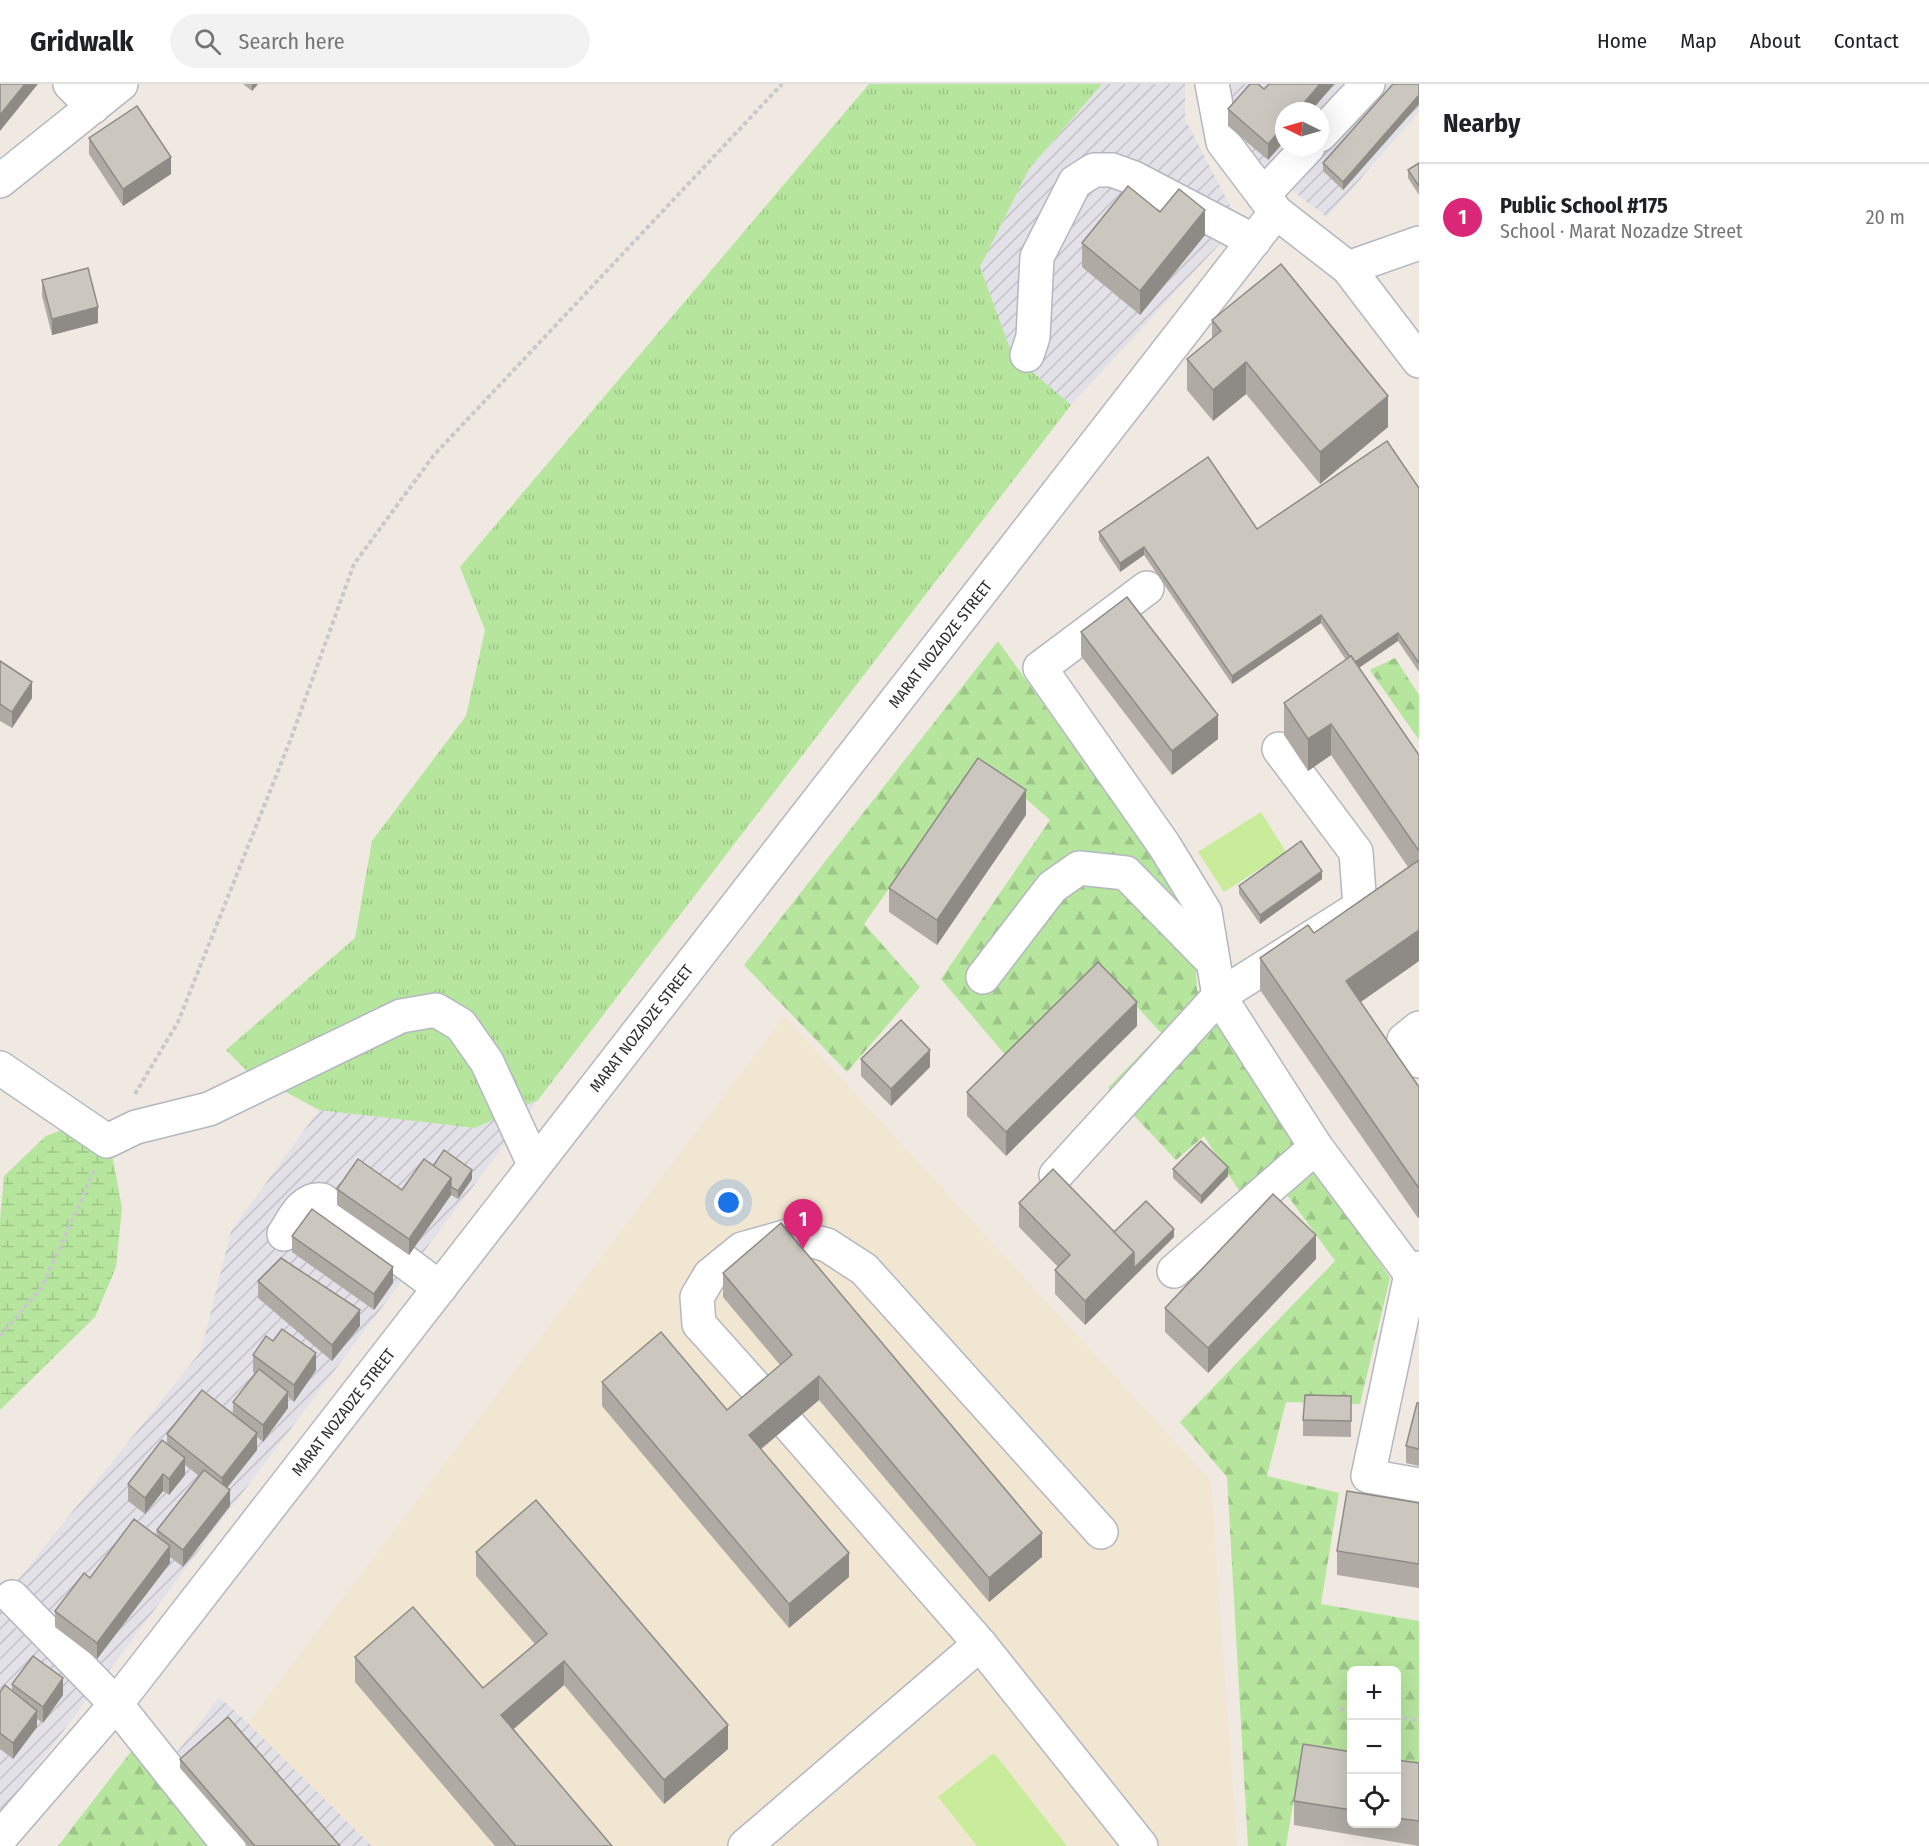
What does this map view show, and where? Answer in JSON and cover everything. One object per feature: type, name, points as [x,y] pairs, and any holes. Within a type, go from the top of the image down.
[{"type":"street","points":[[70,84],[93,107]]},
{"type":"street","points":[[0,181],[121,84]]},
{"type":"street","points":[[1212,84],[1223,142],[1269,204],[1348,268],[1419,361]]},
{"type":"street","points":[[1329,125],[1368,84]]},
{"type":"street","name":"MARAT NOZADZE STREET","points":[[0,1838],[116,1704],[1254,241],[1269,204],[1302,156]]},
{"type":"street","points":[[1027,355],[1033,338],[1037,257],[1075,182],[1094,170],[1112,170],[1134,178],[1254,241]]},
{"type":"street","points":[[1348,268],[1419,243]]},
{"type":"street","points":[[1147,588],[1040,668],[1164,844],[1205,912],[1219,996],[1316,1148],[1415,1271],[1368,1476],[1419,1485]]},
{"type":"street","points":[[1056,1175],[1219,996],[1360,907],[1356,852],[1279,749]]},
{"type":"street","points":[[984,977],[1052,887],[1079,868],[1126,873],[1212,961]]},
{"type":"street","points":[[0,1068],[108,1141],[136,1127],[209,1108],[401,1016],[436,1010],[460,1025],[488,1062],[534,1164]]},
{"type":"street","points":[[1419,1028],[1404,1040],[1419,1061]]},
{"type":"street","points":[[1174,1271],[1316,1148]]},
{"type":"street","points":[[284,1234],[306,1202],[313,1199],[322,1200],[440,1288]]},
{"type":"street","points":[[767,1400],[699,1324],[698,1297],[710,1275],[742,1249],[792,1235],[827,1245],[864,1269],[1101,1532]]},
{"type":"street","points":[[789,1425],[980,1644],[1141,1846]]},
{"type":"street","points":[[12,1597],[116,1704],[229,1846]]},
{"type":"street","points":[[745,1846],[980,1644]]},
{"type":"path","points":[[0,1336],[42,1287],[108,1141],[178,1022],[290,741],[354,564],[434,455],[782,84]]},
{"type":"path","points":[[1340,1709],[1347,1710]]},
{"type":"path","points":[[1401,1718],[1419,1720]]},
{"type":"shaded area","points":[[1102,84],[1185,84],[1185,119],[1239,223],[1071,405],[1012,354],[980,267],[1029,169]]},
{"type":"shaded area","points":[[1225,84],[1419,84],[1419,112],[1327,217],[1231,144]]},
{"type":"shaded area","points":[[784,1016],[1211,1481],[1237,1846],[372,1846],[248,1723]]},
{"type":"shaded area","points":[[538,1100],[0,1815],[0,1602],[201,1351],[231,1231],[319,1110],[475,1128]]},
{"type":"shaded area","points":[[219,1697],[372,1846],[240,1846],[169,1763]]},
{"type":"green space","points":[[869,84],[1102,84],[1029,169],[980,267],[1012,354],[1071,405],[538,1100],[475,1128],[319,1110],[247,1071],[226,1050],[355,938],[372,841],[466,716],[485,630],[460,567]]},
{"type":"green space","points":[[998,641],[1193,913],[1197,990],[1390,1278],[1360,1404],[1286,1402],[1267,1476],[1339,1493],[1321,1604],[1419,1621],[1419,1779],[1401,1775],[1401,1666],[1347,1666],[1347,1765],[1301,1756],[1286,1846],[1248,1846],[1227,1477],[1180,1422],[1335,1261],[1285,1192],[1256,1217],[1204,1136],[1176,1160],[1108,1088],[1161,1033],[1097,963],[1007,1057],[941,979],[1050,820],[981,759],[864,924],[920,987],[847,1072],[744,965]]},
{"type":"green space","points":[[1395,658],[1419,695],[1419,740],[1370,670]]},
{"type":"green space","points":[[1261,812],[1286,852],[1224,892],[1198,852]]},
{"type":"green space","points":[[73,1126],[113,1159],[122,1208],[116,1267],[95,1317],[0,1410],[0,1221],[4,1176],[46,1136]]},
{"type":"green space","points":[[133,1749],[213,1846],[58,1846]]},
{"type":"green space","points":[[994,1753],[1067,1846],[977,1846],[938,1797]]},
{"type":"building","points":[[0,84],[25,84],[0,115]]},
{"type":"building","points":[[1250,84],[1258,84],[1264,89],[1269,84],[1320,84],[1305,102],[1275,102],[1275,136],[1268,144],[1228,109]]},
{"type":"building","points":[[1393,84],[1419,84],[1419,95],[1343,182],[1323,163]]},
{"type":"building","points":[[137,106],[171,157],[123,189],[89,138]]},
{"type":"building","points":[[1419,163],[1419,186],[1408,170]]},
{"type":"building","points":[[1128,186],[1160,212],[1179,189],[1205,210],[1140,291],[1082,243]]},
{"type":"building","points":[[1281,264],[1388,396],[1320,452],[1246,362],[1213,390],[1187,359],[1221,331],[1212,320]]},
{"type":"building","points":[[88,268],[98,307],[52,319],[42,280]]},
{"type":"building","points":[[1387,441],[1419,488],[1419,663],[1398,633],[1355,662],[1321,615],[1232,676],[1144,547],[1120,563],[1099,532],[1208,457],[1257,529]]},
{"type":"building","points":[[1127,597],[1218,715],[1172,751],[1081,632]]},
{"type":"building","points":[[1351,656],[1419,755],[1419,851],[1331,724],[1308,739],[1284,703]]},
{"type":"building","points":[[0,661],[32,682],[12,712],[0,704]]},
{"type":"building","points":[[978,758],[1026,790],[937,920],[889,888]]},
{"type":"building","points":[[1301,841],[1322,871],[1260,915],[1239,886]]},
{"type":"building","points":[[1419,860],[1419,930],[1346,981],[1419,1087],[1418,1187],[1260,958],[1308,925],[1314,933]]},
{"type":"building","points":[[1098,962],[1137,1002],[1006,1132],[967,1092]]},
{"type":"building","points":[[901,1020],[930,1050],[891,1089],[861,1059]]},
{"type":"building","points":[[1201,1141],[1228,1167],[1201,1196],[1173,1169]]},
{"type":"building","points":[[444,1150],[472,1170],[458,1191],[451,1187],[451,1178],[433,1166]]},
{"type":"building","points":[[358,1159],[402,1190],[424,1159],[451,1178],[409,1239],[337,1189]]},
{"type":"building","points":[[1053,1169],[1134,1252],[1085,1301],[1055,1270],[1070,1255],[1019,1203]]},
{"type":"building","points":[[1273,1194],[1316,1235],[1208,1348],[1165,1308]]},
{"type":"building","points":[[1146,1201],[1174,1229],[1134,1268],[1134,1252],[1114,1232]]},
{"type":"building","points":[[312,1209],[393,1267],[374,1294],[292,1236]]},
{"type":"building","points":[[781,1223],[1042,1533],[989,1578],[819,1376],[749,1435],[849,1553],[789,1604],[602,1382],[661,1332],[727,1410],[792,1355],[723,1273]]},
{"type":"building","points":[[281,1258],[360,1310],[332,1345],[258,1281]]},
{"type":"building","points":[[282,1329],[316,1353],[294,1385],[253,1355],[266,1336],[273,1341]]},
{"type":"building","points":[[259,1369],[288,1392],[263,1425],[233,1402]]},
{"type":"building","points":[[202,1390],[257,1433],[222,1478],[167,1434]]},
{"type":"building","points":[[1305,1395],[1351,1396],[1351,1421],[1303,1420]]},
{"type":"building","points":[[1417,1403],[1419,1403],[1419,1449],[1406,1446]]},
{"type":"building","points":[[162,1440],[185,1458],[169,1479],[163,1474],[145,1498],[128,1484]]},
{"type":"building","points":[[204,1470],[230,1490],[183,1550],[157,1530]]},
{"type":"building","points":[[1347,1491],[1419,1503],[1419,1564],[1337,1551]]},
{"type":"building","points":[[536,1500],[728,1725],[664,1780],[564,1661],[501,1715],[612,1846],[516,1846],[355,1657],[413,1607],[483,1688],[547,1634],[476,1552]]},
{"type":"building","points":[[134,1519],[170,1546],[97,1643],[55,1611],[84,1573],[90,1578]]},
{"type":"building","points":[[33,1656],[63,1678],[43,1707],[12,1684]]},
{"type":"building","points":[[5,1685],[37,1711],[13,1743],[0,1733],[0,1692]]},
{"type":"building","points":[[228,1717],[340,1846],[255,1846],[180,1759]]},
{"type":"building","points":[[1303,1744],[1347,1751],[1347,1809],[1294,1801]]},
{"type":"building","points":[[1401,1761],[1419,1763],[1419,1821],[1401,1819]]},
{"type":"place","name":"Public School #175","points":[[803,1249]]}]
